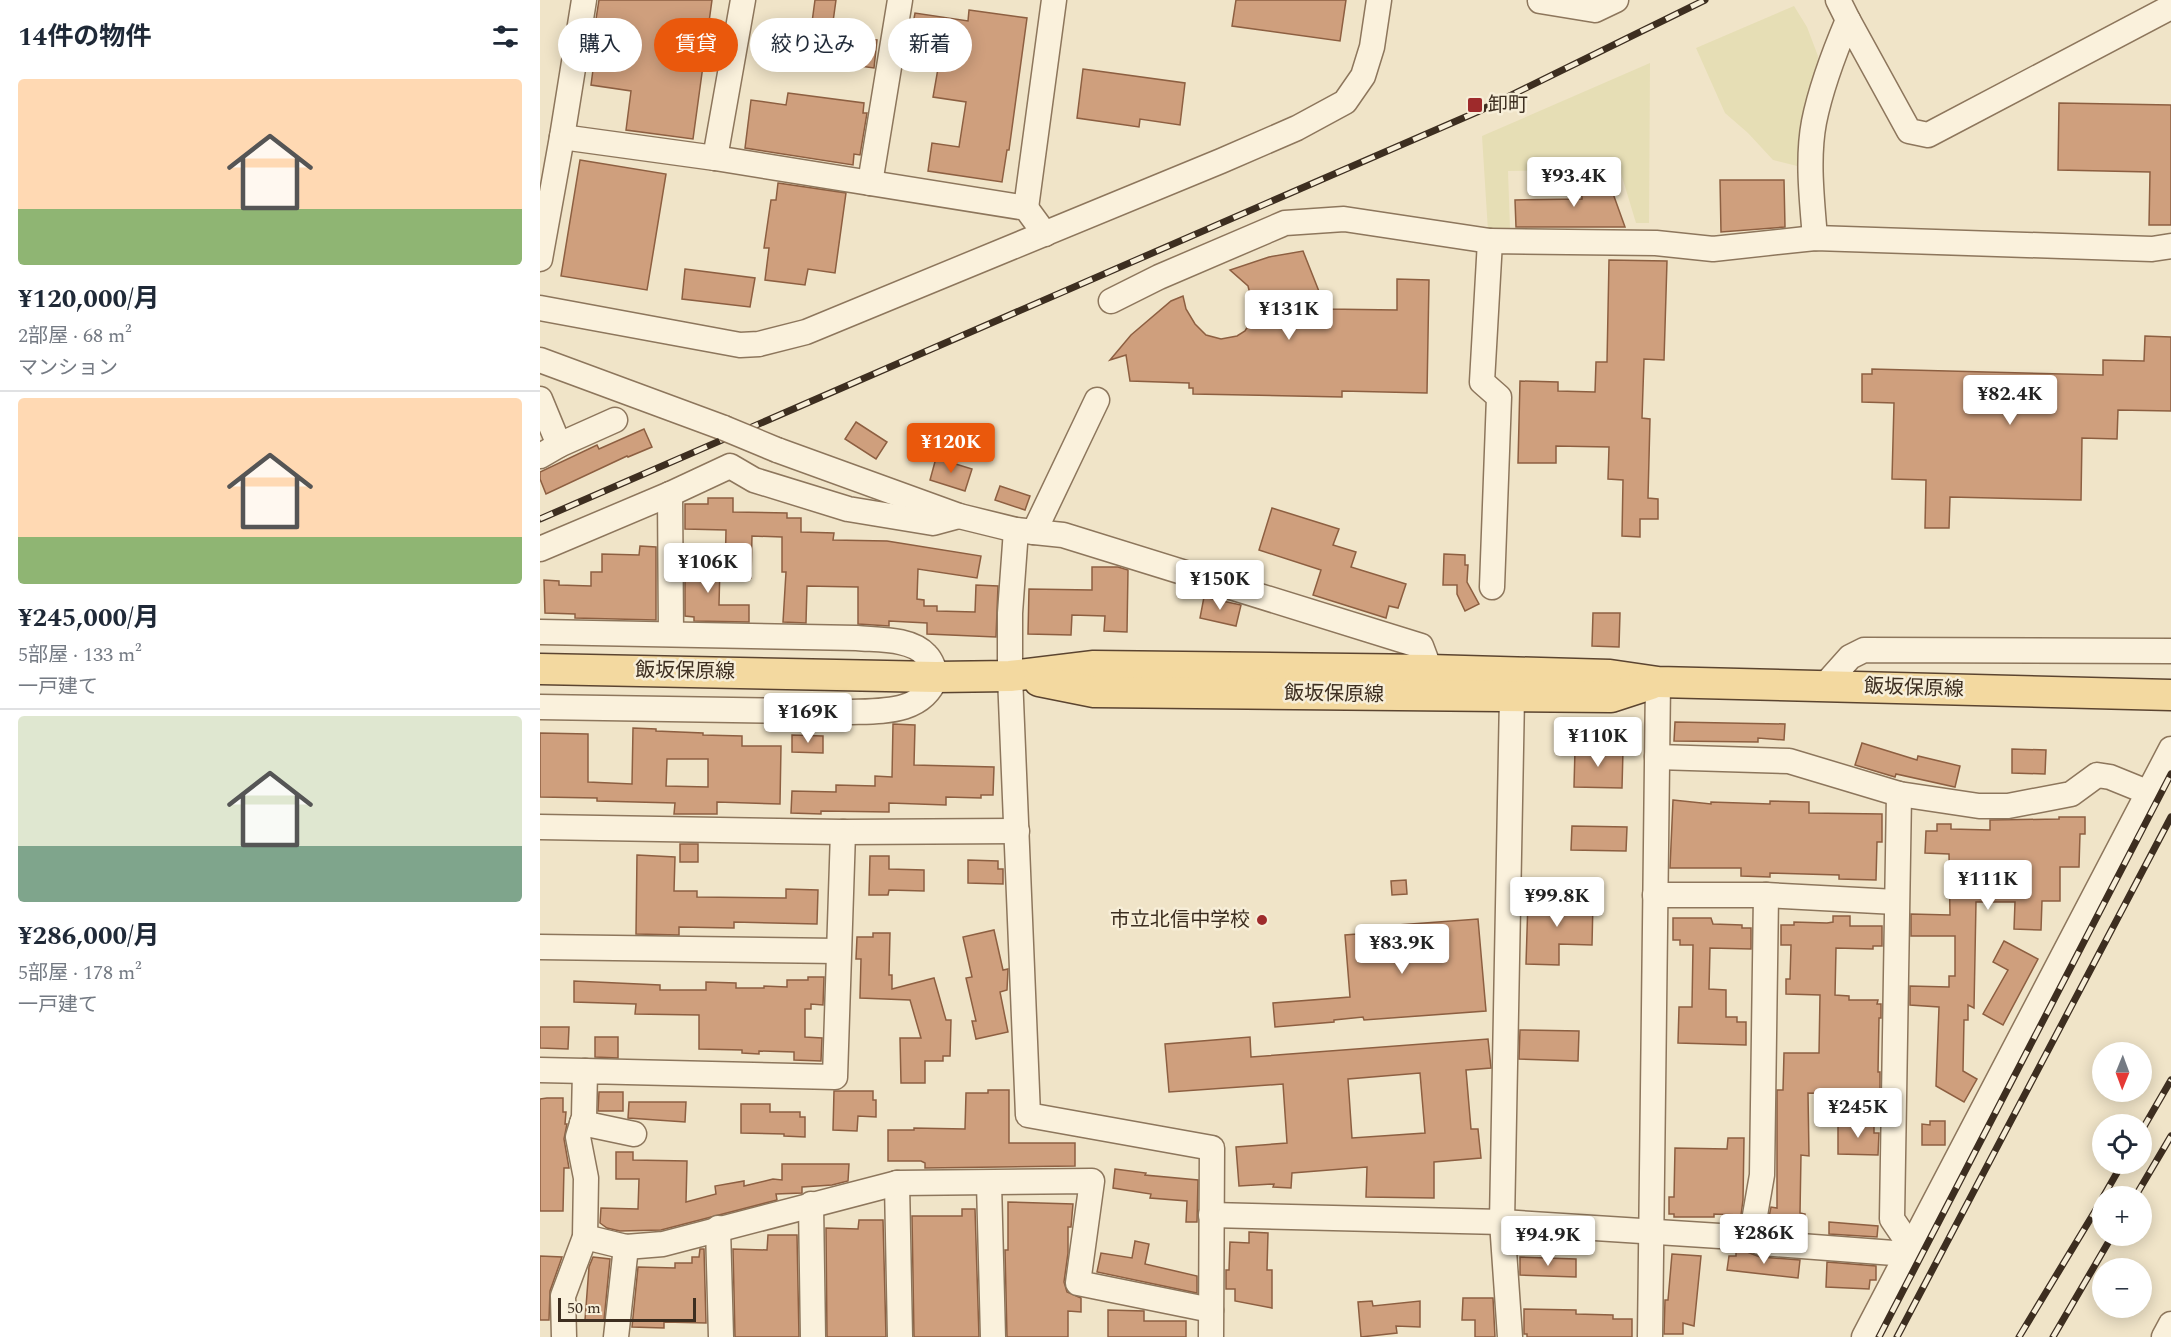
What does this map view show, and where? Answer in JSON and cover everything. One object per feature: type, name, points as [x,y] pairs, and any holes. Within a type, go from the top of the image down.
[{"type":"main road","name":"飯坂保原線","points":[[540,669],[936,676],[1010,676],[1094,666],[1430,670],[1610,675],[1658,682],[2171,695]]},
{"type":"main road","name":"飯坂保原線","points":[[1010,676],[1094,692],[1611,697],[1658,682]]},
{"type":"street","points":[[540,259],[584,0]]},
{"type":"street","points":[[715,158],[743,0]]},
{"type":"street","points":[[870,183],[900,0]]},
{"type":"street","points":[[1045,234],[1026,208],[1054,0]]},
{"type":"street","points":[[540,308],[740,345],[759,344],[806,332],[1221,162],[1297,128],[1345,102],[1364,76],[1379,0]]},
{"type":"street","points":[[1538,0],[1596,10],[1616,0]]},
{"type":"street","points":[[1843,10],[1910,131],[1928,135],[2171,8]]},
{"type":"street","points":[[1815,238],[1810,180],[1814,122],[1843,10]]},
{"type":"street","points":[[562,136],[1026,208]]},
{"type":"street","points":[[1110,302],[1158,277],[1286,223],[1344,219],[1490,242],[1644,243],[1713,249],[1815,238],[2152,249],[2171,246]]},
{"type":"street","points":[[1490,242],[1482,382],[1499,397],[1492,586]]},
{"type":"street","points":[[540,360],[959,516],[1025,531],[1064,535],[1421,646],[1430,670]]},
{"type":"street","points":[[540,399],[549,450],[615,420]]},
{"type":"street","points":[[1097,400],[1025,531],[1010,613],[1010,676],[1028,1115],[1212,1148],[1211,1337]]},
{"type":"street","points":[[540,549],[730,466],[754,480],[848,509],[933,523],[959,516]]},
{"type":"street","points":[[670,494],[671,634]]},
{"type":"street","points":[[540,632],[857,638],[900,642],[922,651],[928,657],[936,676],[933,686],[923,699],[904,706],[878,711],[540,706]]},
{"type":"street","points":[[1825,685],[1850,657],[1864,650],[2171,651]]},
{"type":"street","points":[[1650,1337],[1658,682]]},
{"type":"street","points":[[1510,1337],[1502,1222],[1512,696]]},
{"type":"street","points":[[1864,1337],[2171,749]]},
{"type":"street","points":[[1657,757],[1789,762],[1899,794],[1979,806],[2008,806],[2071,794],[2097,775],[2110,777],[2147,792]]},
{"type":"street","points":[[1899,794],[1892,1219],[1909,1250]]},
{"type":"street","points":[[540,827],[843,832],[1017,831]]},
{"type":"street","points":[[540,1070],[835,1077],[843,832]]},
{"type":"street","points":[[1655,895],[1766,895],[1896,902]]},
{"type":"street","points":[[1751,1238],[1762,1175],[1766,895]]},
{"type":"street","points":[[540,947],[838,951]]},
{"type":"street","points":[[564,1337],[563,1296],[585,1237],[586,1178],[578,1137],[582,1123],[585,1071]]},
{"type":"street","points":[[582,1123],[634,1134]]},
{"type":"street","points":[[585,1237],[627,1247],[663,1244],[897,1183],[1092,1181],[1078,1283],[1211,1310]]},
{"type":"street","points":[[897,1183],[900,1337]]},
{"type":"street","points":[[989,1183],[993,1337]]},
{"type":"street","points":[[812,1204],[813,1337]]},
{"type":"street","points":[[1211,1215],[1502,1222],[1751,1238],[1761,1243],[1909,1250]]},
{"type":"street","points":[[718,1228],[721,1337]]},
{"type":"street","points":[[616,1337],[627,1247]]},
{"type":"street","points":[[2164,1337],[2171,1324]]},
{"type":"shaded area","points":[[1794,6],[1807,27],[1818,56],[1816,94],[1797,166],[1773,160],[1748,133],[1725,113],[1696,48]]},
{"type":"shaded area","points":[[1650,63],[1649,223],[1636,223],[1620,170],[1508,171],[1510,229],[1488,231],[1482,136]]},
{"type":"building","points":[[599,0],[712,0],[710,18],[654,18],[654,72],[702,72],[693,139],[626,130],[631,91],[591,85],[593,72],[642,72],[642,18],[596,18]]},
{"type":"building","points":[[815,0],[836,0],[834,18],[813,18]]},
{"type":"building","points":[[1236,0],[1346,0],[1340,41],[1232,26]]},
{"type":"building","points":[[969,10],[1027,18],[1009,150],[1007,150],[1002,182],[928,171],[932,143],[959,147],[966,102],[933,97],[937,72],[972,72],[972,18],[968,18]]},
{"type":"building","points":[[915,13],[948,18],[914,18]]},
{"type":"building","points":[[1083,69],[1185,83],[1180,125],[1140,119],[1139,127],[1077,118]]},
{"type":"building","points":[[788,93],[864,103],[863,113],[867,113],[860,155],[854,154],[853,165],[745,148],[751,100],[786,105]]},
{"type":"building","points":[[2059,103],[2171,105],[2171,225],[2149,225],[2150,172],[2058,170]]},
{"type":"building","points":[[580,160],[666,174],[647,290],[561,276]]},
{"type":"building","points":[[1606,174],[1625,227],[1516,227],[1515,200],[1582,199],[1581,175]]},
{"type":"building","points":[[1720,180],[1784,180],[1785,227],[1721,232]]},
{"type":"building","points":[[778,183],[846,193],[835,273],[808,269],[805,285],[765,280],[769,248],[764,248],[771,200],[776,200]]},
{"type":"building","points":[[1303,251],[1326,309],[1397,310],[1397,279],[1429,280],[1427,393],[1342,391],[1342,397],[1193,394],[1193,388],[1189,388],[1189,383],[1130,381],[1126,355],[1110,360],[1131,335],[1171,301],[1183,296],[1186,309],[1195,324],[1206,335],[1221,339],[1237,336],[1245,331],[1255,314],[1248,286],[1230,270],[1269,257]]},
{"type":"building","points":[[1609,260],[1667,261],[1664,360],[1644,359],[1642,418],[1650,419],[1648,498],[1658,499],[1658,519],[1640,519],[1640,537],[1622,536],[1623,480],[1608,479],[1609,447],[1556,446],[1556,463],[1518,463],[1520,381],[1558,382],[1558,391],[1595,392],[1596,362],[1607,362]]},
{"type":"building","points":[[685,269],[755,278],[750,307],[682,299]]},
{"type":"building","points":[[2145,336],[2171,337],[2171,411],[2118,410],[2117,439],[2082,438],[2081,500],[1950,497],[1949,528],[1925,528],[1926,480],[1892,479],[1894,403],[1862,402],[1862,374],[1872,374],[1872,369],[2103,375],[2103,360],[2144,361]]},
{"type":"building","points":[[856,422],[887,442],[876,459],[845,439]]},
{"type":"building","points":[[644,429],[652,447],[627,456],[546,494],[540,479],[540,472],[597,445],[599,449]]},
{"type":"building","points":[[936,458],[972,469],[965,491],[930,480]]},
{"type":"building","points":[[1000,486],[1030,496],[1025,510],[995,500]]},
{"type":"building","points":[[708,498],[733,498],[733,512],[787,513],[787,518],[801,518],[801,532],[834,533],[833,540],[887,541],[981,556],[977,578],[918,569],[917,599],[924,600],[924,606],[937,606],[937,611],[975,612],[976,585],[998,586],[996,637],[927,634],[927,623],[889,621],[889,626],[858,624],[858,587],[807,586],[806,623],[783,622],[786,572],[782,572],[782,537],[752,536],[751,578],[725,577],[726,530],[685,529],[685,504],[708,504]]},
{"type":"building","points":[[1272,508],[1339,529],[1333,545],[1356,552],[1351,567],[1406,584],[1398,608],[1389,606],[1386,618],[1313,595],[1321,570],[1259,550]]},
{"type":"building","points":[[640,546],[656,547],[656,620],[575,618],[575,614],[545,613],[544,580],[559,581],[559,585],[591,586],[591,572],[602,572],[602,554],[639,555]]},
{"type":"building","points":[[685,548],[696,548],[695,565],[720,566],[719,605],[749,605],[749,622],[694,621],[694,617],[685,616]]},
{"type":"building","points":[[1444,554],[1465,555],[1465,565],[1468,565],[1467,582],[1479,604],[1465,611],[1457,594],[1457,585],[1443,585]]},
{"type":"building","points":[[1092,567],[1118,567],[1128,570],[1127,632],[1104,631],[1105,616],[1072,615],[1071,635],[1028,634],[1029,589],[1092,590]]},
{"type":"building","points":[[1204,597],[1241,605],[1236,626],[1200,618]]},
{"type":"building","points":[[1593,613],[1620,613],[1619,647],[1592,646]]},
{"type":"building","points":[[1675,722],[1785,724],[1784,740],[1758,738],[1758,742],[1674,741]]},
{"type":"building","points":[[893,724],[915,725],[914,765],[994,767],[993,795],[981,795],[981,798],[946,797],[946,805],[889,803],[889,812],[791,813],[792,791],[836,792],[836,785],[875,786],[875,776],[892,777]]},
{"type":"building","points":[[633,728],[703,733],[703,735],[742,736],[742,746],[781,746],[780,804],[717,802],[717,814],[674,814],[675,803],[540,797],[540,733],[588,734],[588,782],[632,784]],"holes":[[[667,759],[708,759],[708,787],[666,786]]]},
{"type":"building","points":[[792,735],[823,736],[823,753],[792,752]]},
{"type":"building","points":[[1862,743],[1917,760],[1918,756],[1960,766],[1955,787],[1896,774],[1895,777],[1855,765]]},
{"type":"building","points":[[1575,749],[1623,750],[1622,788],[1574,787]]},
{"type":"building","points":[[2012,749],[2046,750],[2045,774],[2012,773]]},
{"type":"building","points":[[1673,800],[1711,804],[1711,802],[1770,804],[1770,801],[1809,802],[1809,813],[1882,814],[1882,842],[1877,842],[1876,880],[1839,879],[1839,875],[1770,873],[1770,877],[1741,876],[1741,868],[1670,868]]},
{"type":"building","points":[[2059,817],[2085,817],[2085,834],[2080,834],[2079,867],[2060,867],[2060,901],[2042,901],[2041,930],[2014,929],[2015,902],[1976,902],[1974,1008],[1968,1005],[1968,1020],[1964,1020],[1963,1071],[1977,1079],[1964,1102],[1936,1086],[1939,1007],[1910,1005],[1910,986],[1949,987],[1949,976],[1955,976],[1955,936],[1911,936],[1911,914],[1950,915],[1949,854],[1925,853],[1926,831],[1937,831],[1937,824],[1951,824],[1951,829],[1990,830],[1990,820],[2059,819]]},
{"type":"building","points":[[1572,826],[1627,827],[1626,851],[1571,850]]},
{"type":"building","points":[[680,844],[698,844],[698,862],[680,862]]},
{"type":"building","points":[[637,855],[675,857],[674,891],[697,891],[697,897],[786,898],[786,889],[818,890],[817,924],[734,922],[734,928],[679,927],[679,935],[636,934]]},
{"type":"building","points":[[870,856],[889,856],[889,869],[924,870],[924,891],[889,890],[888,895],[869,895]]},
{"type":"building","points":[[968,860],[998,861],[998,869],[1003,869],[1003,884],[968,883]]},
{"type":"building","points":[[1406,880],[1407,894],[1392,895],[1391,881]]},
{"type":"building","points":[[1528,900],[1593,901],[1592,945],[1559,944],[1559,965],[1526,964]]},
{"type":"building","points":[[1833,916],[1850,916],[1850,926],[1882,926],[1882,946],[1873,946],[1873,949],[1836,948],[1835,995],[1849,996],[1849,1000],[1878,1000],[1877,1004],[1881,1004],[1878,1072],[1880,1072],[1880,1097],[1839,1097],[1839,1094],[1808,1093],[1809,1156],[1801,1155],[1800,1213],[1805,1214],[1803,1232],[1789,1231],[1767,1227],[1771,1207],[1777,1208],[1777,1090],[1783,1090],[1784,1053],[1819,1053],[1820,995],[1786,994],[1786,979],[1790,979],[1791,945],[1781,945],[1781,925],[1794,925],[1794,922],[1833,922]]},
{"type":"building","points":[[1673,918],[1711,918],[1713,924],[1742,925],[1742,928],[1751,928],[1751,949],[1710,948],[1709,989],[1726,990],[1726,1017],[1737,1017],[1737,1022],[1746,1022],[1746,1045],[1678,1043],[1679,1007],[1692,1007],[1693,945],[1680,945],[1680,940],[1673,940]]},
{"type":"building","points":[[1478,919],[1486,1011],[1364,1020],[1363,1017],[1275,1027],[1273,1003],[1350,997],[1345,935],[1357,934],[1357,928]]},
{"type":"building","points":[[994,930],[1003,970],[1008,969],[1007,990],[1000,992],[1008,1032],[976,1039],[972,1021],[976,1021],[966,978],[972,977],[963,937]]},
{"type":"building","points":[[873,933],[890,933],[889,975],[892,975],[892,989],[934,978],[946,1020],[951,1020],[950,1056],[943,1056],[943,1061],[925,1061],[925,1083],[901,1083],[900,1038],[921,1038],[910,1000],[860,998],[861,959],[856,959],[857,937],[873,937]]},
{"type":"building","points":[[2004,941],[2038,959],[2003,1025],[1983,1014],[2008,970],[1993,962]]},
{"type":"building","points":[[808,977],[824,977],[823,1005],[811,1004],[811,1009],[805,1009],[805,1037],[822,1038],[821,1061],[794,1060],[794,1052],[759,1051],[759,1054],[742,1053],[742,1050],[699,1049],[699,1015],[635,1014],[636,1004],[574,1002],[574,981],[660,985],[660,990],[706,990],[706,982],[736,983],[736,988],[787,987],[787,980],[808,980]]},
{"type":"building","points":[[540,1027],[569,1027],[568,1049],[540,1048]]},
{"type":"building","points":[[1520,1030],[1579,1031],[1578,1061],[1519,1059]]},
{"type":"building","points":[[595,1037],[618,1037],[618,1058],[595,1057]]},
{"type":"building","points":[[1250,1037],[1251,1057],[1488,1039],[1491,1068],[1466,1070],[1471,1129],[1478,1129],[1481,1158],[1434,1162],[1434,1198],[1366,1197],[1367,1167],[1292,1173],[1291,1188],[1273,1187],[1274,1184],[1239,1186],[1236,1147],[1287,1143],[1283,1084],[1169,1092],[1165,1044]],"holes":[[[1420,1073],[1425,1133],[1352,1138],[1348,1079]]]},
{"type":"building","points":[[988,1090],[1009,1090],[1009,1143],[1075,1143],[1075,1166],[925,1168],[925,1163],[921,1161],[888,1161],[888,1130],[965,1129],[966,1093],[988,1093]]},
{"type":"building","points":[[834,1091],[873,1091],[873,1100],[876,1100],[876,1117],[858,1116],[857,1131],[833,1130]]},
{"type":"building","points":[[599,1092],[623,1092],[623,1111],[598,1111]]},
{"type":"building","points":[[563,1098],[563,1112],[566,1112],[565,1124],[567,1124],[564,1139],[569,1168],[564,1168],[563,1211],[540,1211],[540,1099]]},
{"type":"building","points":[[629,1102],[686,1102],[685,1122],[628,1118]]},
{"type":"building","points":[[741,1104],[770,1104],[770,1112],[800,1112],[800,1117],[805,1117],[805,1137],[741,1133]]},
{"type":"building","points":[[1930,1121],[1945,1121],[1945,1145],[1922,1145],[1922,1124],[1930,1125]]},
{"type":"building","points":[[1838,1123],[1874,1124],[1874,1133],[1879,1133],[1878,1155],[1838,1154]]},
{"type":"building","points":[[1728,1138],[1744,1138],[1741,1215],[1714,1214],[1714,1217],[1674,1217],[1674,1214],[1669,1214],[1669,1197],[1674,1197],[1675,1148],[1727,1149]]},
{"type":"building","points":[[616,1152],[633,1152],[633,1160],[687,1161],[686,1202],[716,1194],[715,1186],[744,1181],[744,1186],[773,1179],[782,1180],[782,1164],[849,1164],[848,1181],[832,1185],[802,1187],[802,1193],[776,1194],[777,1200],[661,1230],[620,1231],[607,1228],[600,1223],[601,1208],[638,1209],[639,1179],[616,1179]]},
{"type":"building","points":[[1115,1169],[1146,1173],[1145,1175],[1198,1180],[1197,1222],[1186,1222],[1187,1201],[1150,1198],[1151,1194],[1113,1188]]},
{"type":"building","points":[[1008,1202],[1073,1204],[1071,1227],[1068,1227],[1068,1253],[1064,1282],[1067,1292],[1081,1298],[1081,1312],[1068,1311],[1068,1337],[1007,1337],[1005,1250],[1008,1250]]},
{"type":"building","points":[[962,1209],[975,1209],[979,1337],[914,1337],[912,1216],[962,1216]]},
{"type":"building","points":[[859,1220],[883,1220],[886,1337],[827,1337],[826,1228],[858,1229]]},
{"type":"building","points":[[1829,1222],[1878,1226],[1877,1237],[1829,1234]]},
{"type":"building","points":[[1249,1232],[1268,1233],[1267,1270],[1272,1270],[1272,1308],[1235,1301],[1235,1289],[1226,1289],[1230,1242],[1249,1243]]},
{"type":"building","points":[[768,1235],[797,1235],[799,1337],[735,1337],[733,1249],[767,1250]]},
{"type":"building","points":[[1135,1241],[1149,1244],[1145,1264],[1197,1276],[1197,1293],[1097,1272],[1101,1253],[1132,1258]]},
{"type":"building","points":[[700,1249],[704,1249],[706,1323],[664,1322],[664,1328],[632,1327],[638,1267],[675,1268],[675,1263],[692,1263],[692,1257],[699,1257]]},
{"type":"building","points":[[1736,1251],[1760,1257],[1800,1260],[1798,1278],[1727,1270],[1729,1256],[1736,1256]]},
{"type":"building","points":[[1672,1254],[1701,1256],[1694,1326],[1683,1323],[1683,1334],[1664,1334],[1665,1300],[1668,1300]]},
{"type":"building","points":[[540,1256],[562,1257],[550,1291],[549,1320],[540,1320]]},
{"type":"building","points":[[593,1257],[610,1259],[604,1320],[585,1320],[589,1267]]},
{"type":"building","points":[[1520,1257],[1576,1259],[1576,1277],[1520,1275]]},
{"type":"building","points":[[1827,1262],[1876,1266],[1876,1280],[1870,1280],[1869,1289],[1826,1287]]},
{"type":"building","points":[[1463,1298],[1493,1298],[1495,1337],[1475,1337],[1475,1320],[1462,1320]]},
{"type":"building","points":[[1372,1301],[1373,1306],[1420,1301],[1420,1327],[1396,1326],[1397,1333],[1361,1337],[1358,1302]]},
{"type":"building","points":[[1524,1309],[1576,1310],[1576,1314],[1613,1315],[1613,1319],[1632,1319],[1632,1337],[1527,1337],[1527,1334],[1524,1334]]},
{"type":"building","points":[[1108,1310],[1144,1311],[1144,1321],[1186,1321],[1186,1337],[1108,1337]]},
{"type":"railway","points":[[540,519],[1477,112],[1705,0]]},
{"type":"railway","points":[[1879,1337],[2171,774]]},
{"type":"railway","points":[[1897,1337],[2171,817]]},
{"type":"railway","points":[[2151,1114],[2171,1080]]},
{"type":"railway","points":[[2141,1186],[2171,1136]]},
{"type":"railway","points":[[2109,1186],[2116,1174]]},
{"type":"railway","points":[[2019,1337],[2092,1216]]},
{"type":"railway","points":[[2053,1337],[2106,1246]]},
{"type":"place","name":"卸町","points":[[1475,105]]},
{"type":"place","name":"市立北信中学校","points":[[1262,920]]}]
